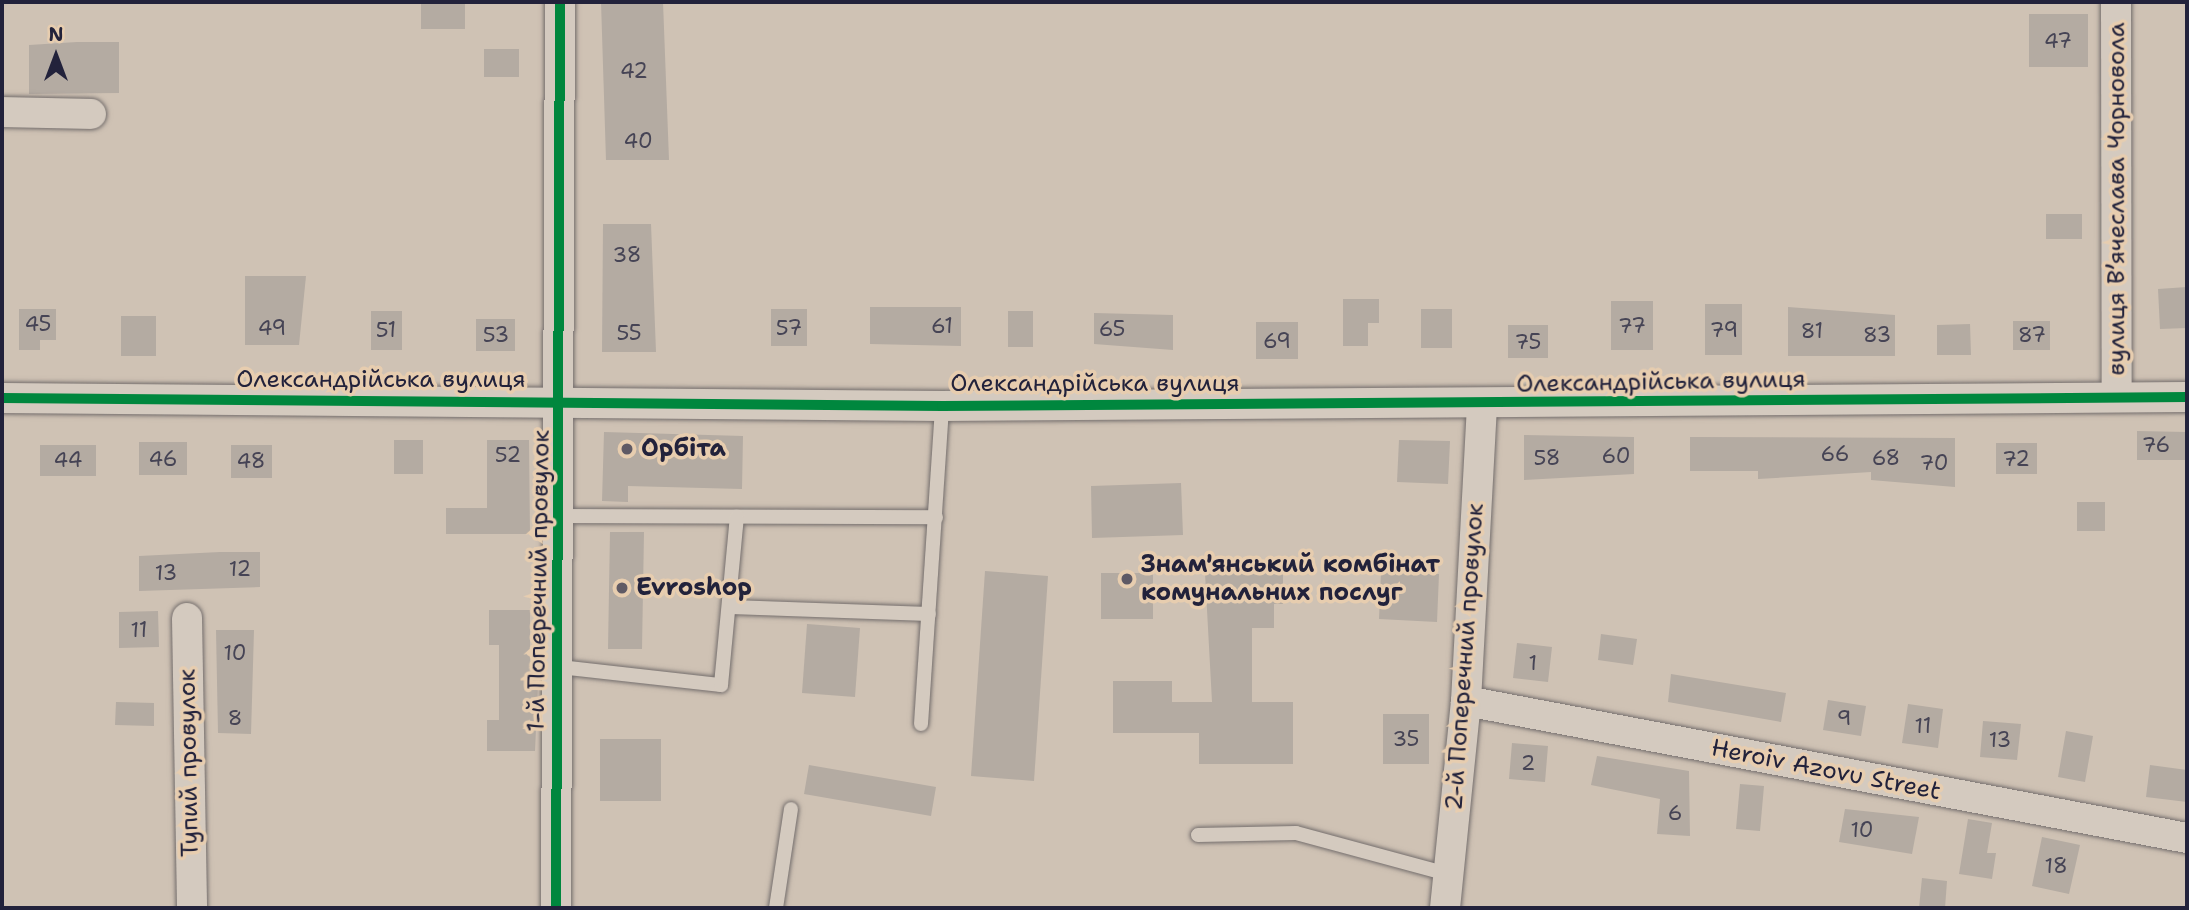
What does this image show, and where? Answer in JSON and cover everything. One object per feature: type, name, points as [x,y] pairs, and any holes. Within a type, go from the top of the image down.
[{"type":"street","name":"1-й Поперечний провулок","points":[[556,908],[563,402],[560,2]]},
{"type":"street","name":"вулиця Вʼячеслава Чорновола","points":[[2116,2],[2117,396]]},
{"type":"street","points":[[2,112],[91,114]]},
{"type":"street","name":"Олександрійська вулиця","points":[[2,398],[942,406],[1482,405],[2187,397]]},
{"type":"street","name":"2-й Поперечний провулок","points":[[1445,908],[1466,701],[1482,405]]},
{"type":"street","name":"Тупий провулок","points":[[187,618],[192,908]]},
{"type":"street","name":"Heroiv Azovu Street","points":[[1466,701],[2187,838]]},
{"type":"lane","points":[[921,723],[942,406]]},
{"type":"lane","points":[[561,516],[936,517]]},
{"type":"lane","points":[[559,667],[721,685],[731,607],[737,517]]},
{"type":"lane","points":[[731,607],[929,614]]},
{"type":"lane","points":[[776,908],[791,809]]},
{"type":"lane","points":[[1198,835],[1296,833],[1448,874]]},
{"type":"building","points":[[421,2],[465,2],[465,29],[421,29]]},
{"type":"building","points":[[601,2],[663,2],[669,160],[606,160]]},
{"type":"building","points":[[2029,14],[2088,14],[2088,67],[2029,67]]},
{"type":"building","points":[[119,42],[119,93],[29,94],[29,45]]},
{"type":"building","points":[[484,49],[519,49],[519,77],[484,77]]},
{"type":"building","points":[[2046,214],[2082,214],[2082,239],[2046,239]]},
{"type":"building","points":[[603,224],[651,224],[656,352],[602,352]]},
{"type":"building","points":[[245,276],[306,276],[299,345],[245,345]]},
{"type":"building","points":[[2187,287],[2187,328],[2160,329],[2158,289]]},
{"type":"building","points":[[1343,299],[1379,299],[1379,323],[1368,323],[1368,346],[1343,346]]},
{"type":"building","points":[[1611,301],[1653,301],[1653,350],[1611,350]]},
{"type":"building","points":[[1705,304],[1742,304],[1742,355],[1705,355]]},
{"type":"building","points":[[870,307],[961,307],[961,346],[870,344]]},
{"type":"building","points":[[1788,307],[1895,315],[1895,356],[1788,356]]},
{"type":"building","points":[[19,309],[56,309],[56,340],[40,340],[40,350],[19,350]]},
{"type":"building","points":[[771,309],[807,309],[807,346],[771,346]]},
{"type":"building","points":[[1421,309],[1452,309],[1452,348],[1421,348]]},
{"type":"building","points":[[371,311],[402,311],[402,350],[371,350]]},
{"type":"building","points":[[1008,311],[1033,311],[1033,347],[1008,347]]},
{"type":"building","points":[[1094,313],[1173,315],[1173,350],[1094,344]]},
{"type":"building","points":[[121,316],[156,316],[156,356],[121,356]]},
{"type":"building","points":[[476,319],[515,319],[515,351],[476,351]]},
{"type":"building","points":[[2013,321],[2050,321],[2050,350],[2013,350]]},
{"type":"building","points":[[1256,322],[1298,322],[1298,359],[1256,359]]},
{"type":"building","points":[[1970,324],[1971,355],[1937,355],[1937,325]]},
{"type":"building","points":[[1508,325],[1548,325],[1548,358],[1508,358]]},
{"type":"building","points":[[2137,431],[2187,432],[2187,460],[2137,460]]},
{"type":"building","points":[[604,432],[743,436],[742,489],[628,486],[628,502],[602,501]]},
{"type":"building","points":[[1524,435],[1634,437],[1634,474],[1524,480]]},
{"type":"building","points":[[1690,437],[1955,438],[1955,487],[1871,480],[1871,472],[1758,479],[1758,471],[1690,471]]},
{"type":"building","points":[[394,440],[423,440],[423,474],[394,474]]},
{"type":"building","points":[[487,440],[529,440],[530,534],[446,534],[446,508],[487,508]]},
{"type":"building","points":[[1399,440],[1450,441],[1448,484],[1397,482]]},
{"type":"building","points":[[139,442],[187,442],[187,475],[139,475]]},
{"type":"building","points":[[1996,443],[2037,443],[2037,474],[1996,474]]},
{"type":"building","points":[[40,445],[96,445],[96,476],[40,476]]},
{"type":"building","points":[[231,445],[272,445],[272,478],[231,478]]},
{"type":"building","points":[[1181,483],[1183,535],[1092,538],[1091,486]]},
{"type":"building","points":[[2077,502],[2105,502],[2105,531],[2077,531]]},
{"type":"building","points":[[610,532],[644,532],[642,649],[608,649]]},
{"type":"building","points":[[260,552],[260,587],[139,591],[139,556]]},
{"type":"building","points":[[1224,558],[1283,564],[1283,604],[1274,604],[1274,628],[1252,628],[1252,702],[1293,702],[1293,764],[1199,764],[1199,733],[1113,733],[1113,681],[1172,681],[1172,702],[1212,702],[1205,573],[1224,573]]},
{"type":"building","points":[[985,571],[1048,576],[1034,781],[971,776]]},
{"type":"building","points":[[1381,572],[1439,574],[1437,622],[1379,619]]},
{"type":"building","points":[[1101,573],[1153,573],[1153,619],[1101,619]]},
{"type":"building","points":[[489,610],[530,610],[530,661],[539,661],[535,751],[487,751],[487,720],[499,720],[499,645],[489,645]]},
{"type":"building","points":[[158,611],[159,647],[119,648],[119,612]]},
{"type":"building","points":[[807,624],[860,628],[855,697],[802,693]]},
{"type":"building","points":[[216,630],[254,630],[251,734],[218,733]]},
{"type":"building","points":[[1601,634],[1637,639],[1633,665],[1598,660]]},
{"type":"building","points":[[1517,643],[1552,647],[1548,682],[1513,678]]},
{"type":"building","points":[[1671,674],[1786,693],[1781,722],[1668,702]]},
{"type":"building","points":[[1828,700],[1866,706],[1861,736],[1823,730]]},
{"type":"building","points":[[116,702],[154,703],[154,726],[115,725]]},
{"type":"building","points":[[1908,704],[1943,709],[1938,748],[1902,743]]},
{"type":"building","points":[[1383,714],[1429,714],[1429,764],[1383,764]]},
{"type":"building","points":[[1983,721],[2021,724],[2017,760],[1980,757]]},
{"type":"building","points":[[2066,731],[2093,736],[2085,782],[2058,777]]},
{"type":"building","points":[[600,739],[661,739],[661,801],[600,801]]},
{"type":"building","points":[[1512,743],[1548,746],[1545,782],[1509,779]]},
{"type":"building","points":[[1597,756],[1689,771],[1690,836],[1657,834],[1660,799],[1591,785]]},
{"type":"building","points":[[809,765],[936,787],[931,816],[804,794]]},
{"type":"building","points":[[2150,765],[2187,770],[2187,802],[2146,797]]},
{"type":"building","points":[[1740,784],[1764,786],[1760,831],[1736,829]]},
{"type":"building","points":[[1845,809],[1919,817],[1912,854],[1839,842]]},
{"type":"building","points":[[1968,819],[1992,823],[1987,853],[1996,853],[1992,879],[1959,874]]},
{"type":"building","points":[[2042,837],[2080,845],[2069,894],[2032,886]]},
{"type":"building","points":[[1922,878],[1947,881],[1945,908],[1919,908]]},
{"type":"cycle path","points":[[556,908],[560,2]]},
{"type":"cycle path","points":[[2,398],[942,406],[2187,397]]},
{"type":"place","name":"Орбіта","points":[[627,449]]},
{"type":"place","name":"Знам'янський комбінат комунальних послуг","points":[[1127,579]]},
{"type":"place","name":"Evroshop","points":[[622,588]]}]
